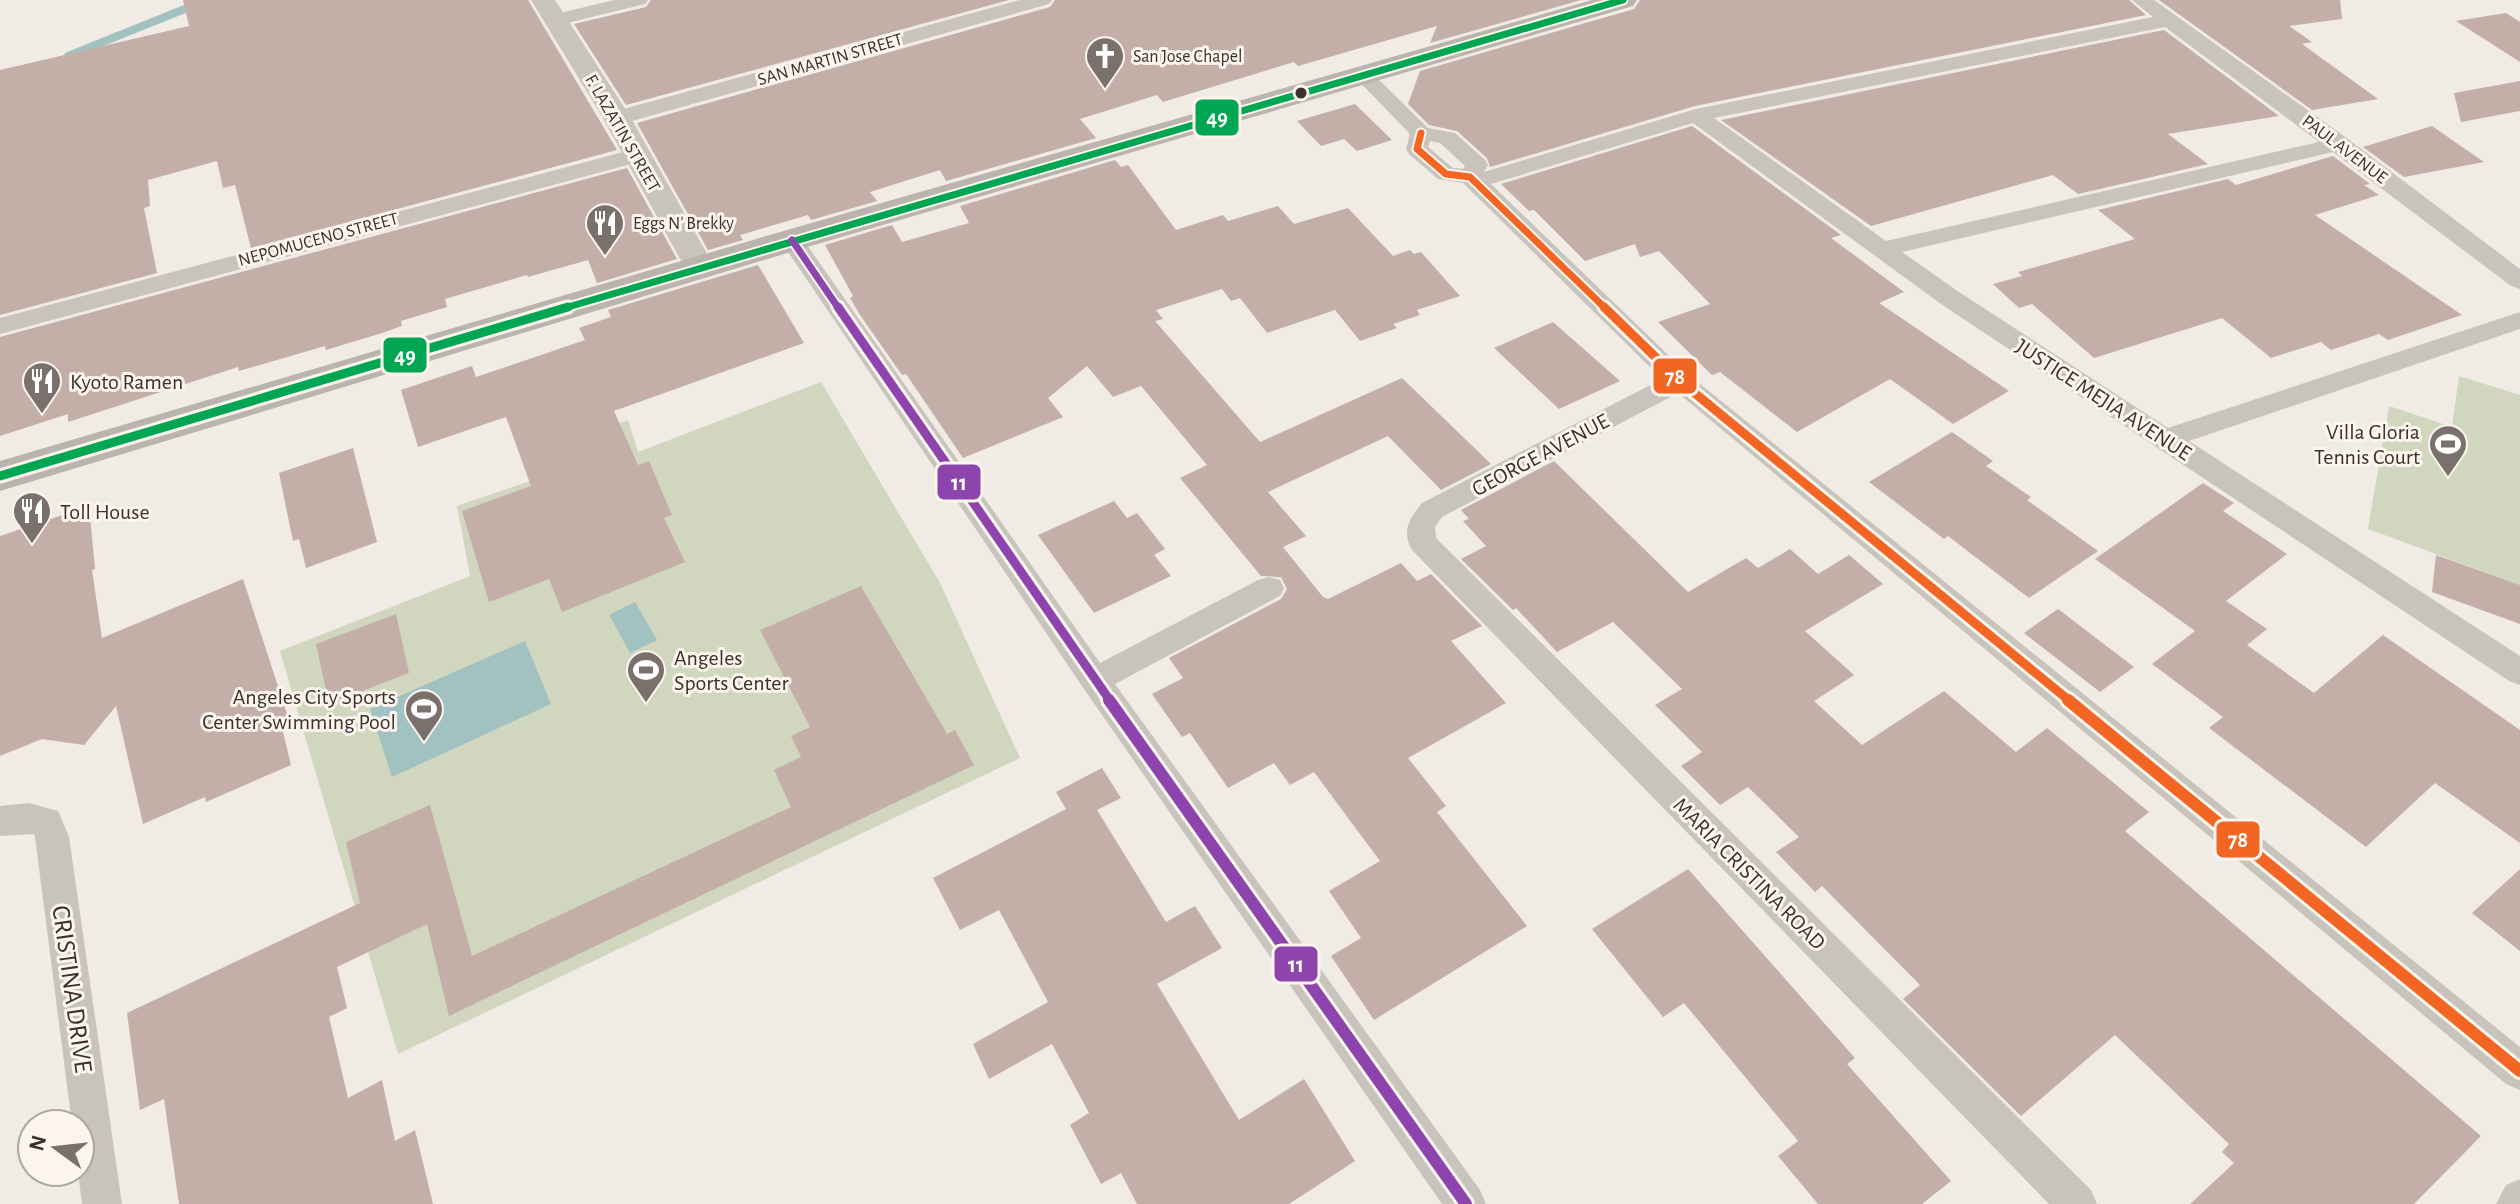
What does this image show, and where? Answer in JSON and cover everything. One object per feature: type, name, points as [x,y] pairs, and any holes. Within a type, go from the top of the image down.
[{"type":"main road","points":[[0,476],[792,240],[1623,0]]},
{"type":"street","points":[[549,10],[638,0]]},
{"type":"street","name":"SAN MARTIN STREET","points":[[617,118],[1042,0]]},
{"type":"street","name":"PAUL AVENUE","points":[[2142,0],[2340,144],[2520,281]]},
{"type":"street","name":"F. LAZATIN STREET","points":[[549,10],[617,118],[700,268]]},
{"type":"street","points":[[1362,74],[1421,133],[1417,149],[1446,174],[1473,180],[1696,115],[2169,20]]},
{"type":"street","name":"JUSTICE MEJIA AVENUE","points":[[1696,115],[1950,298],[2520,672]]},
{"type":"street","points":[[1882,249],[2340,144]]},
{"type":"street","name":"NEPOMUCENO STREET","points":[[0,326],[638,155]]},
{"type":"street","points":[[1473,180],[1680,381],[2520,1071]]},
{"type":"street","points":[[792,240],[1095,680],[1466,1204]]},
{"type":"street","points":[[2166,439],[2520,320]]},
{"type":"street","name":"GEORGE AVENUE","points":[[1422,542],[1421,525],[1432,510],[1680,381]]},
{"type":"street","name":"MARIA CRISTINA ROAD","points":[[1422,542],[2077,1204]]},
{"type":"street","points":[[1095,680],[1269,588]]},
{"type":"street","name":"CRISTINA DRIVE","points":[[0,821],[16,817],[46,822],[52,837],[102,1204]]},
{"type":"street","points":[[2516,1204],[2520,1199]]},
{"type":"green space","name":"Villa Gloria Tennis Court","points":[[2459,376],[2520,395],[2520,585],[2368,529],[2389,406],[2452,427]]},
{"type":"green space","name":"Angeles Sports Center","points":[[821,382],[940,583],[1020,758],[398,1054],[280,651],[470,576],[457,506],[533,480],[529,455],[628,420],[638,452]]},
{"type":"water","points":[[635,602],[657,640],[630,653],[609,615]]},
{"type":"water","name":"Angeles City Sports Center Swimming Pool","points":[[525,641],[551,704],[392,777],[370,709]]},
{"type":"building","points":[[183,0],[528,0],[617,150],[251,248],[235,185],[223,188],[217,161],[148,180],[150,206],[144,208],[157,273],[0,315],[0,70],[189,26]]},
{"type":"building","points":[[651,0],[1009,0],[626,105],[574,24],[646,7]]},
{"type":"building","points":[[1055,0],[1581,0],[1430,43],[1437,26],[1298,66],[1294,62],[1163,102],[1157,95],[1080,119],[1096,138],[946,181],[940,170],[870,192],[877,201],[811,220],[808,215],[740,235],[743,240],[708,250],[637,123],[1050,7]]},
{"type":"building","points":[[1640,0],[2129,0],[2146,15],[1695,106],[1490,167],[1487,158],[1457,131],[1429,125],[1408,104],[1420,71],[1634,9]]},
{"type":"building","points":[[2159,0],[2340,0],[2342,19],[2289,26],[2312,42],[2302,44],[2378,99],[2312,110]]},
{"type":"building","points":[[2506,13],[2520,22],[2520,62],[2456,21]]},
{"type":"building","points":[[2164,30],[2279,116],[2168,134],[2208,164],[2078,194],[2053,175],[1871,226],[1721,120]]},
{"type":"building","points":[[2520,81],[2520,111],[2461,122],[2454,93]]},
{"type":"building","points":[[1355,104],[1392,140],[1357,151],[1344,139],[1321,146],[1297,121]]},
{"type":"building","points":[[1692,126],[1841,235],[1831,238],[1904,292],[1879,303],[2009,391],[1953,424],[1890,379],[1797,432],[1720,372],[1712,375],[1658,322],[1710,304],[1659,251],[1640,257],[1635,244],[1585,261],[1534,210],[1529,211],[1501,184]]},
{"type":"building","points":[[2432,126],[2484,162],[2404,177],[2363,147]]},
{"type":"building","points":[[2333,156],[2370,184],[2364,185],[2379,195],[2315,215],[2462,315],[2388,340],[2379,334],[2331,350],[2321,342],[2271,358],[2222,318],[2094,358],[2032,304],[2019,308],[1993,284],[2022,276],[2018,272],[2135,239],[2098,210],[2228,179],[2236,185]]},
{"type":"building","points":[[1115,160],[1121,167],[1128,165],[1176,230],[1223,215],[1228,221],[1278,206],[1294,224],[1348,208],[1393,256],[1410,250],[1414,254],[1421,252],[1460,296],[1417,310],[1420,315],[1393,324],[1397,328],[1360,341],[1335,310],[1267,333],[1240,298],[1231,301],[1222,289],[1156,310],[1163,319],[1155,321],[1260,442],[1402,378],[1491,464],[1441,490],[1388,436],[1268,492],[1306,536],[1283,547],[1323,597],[1328,599],[1401,563],[1417,581],[1431,574],[1482,626],[1451,641],[1506,703],[1408,758],[1446,806],[1437,812],[1527,926],[1374,1020],[1331,956],[1361,938],[1329,891],[1380,861],[1314,772],[1290,785],[1274,763],[1228,788],[1190,733],[1182,737],[1152,694],[1183,678],[1169,658],[1281,599],[1287,589],[1281,577],[1261,576],[1180,478],[1207,465],[1141,386],[1113,397],[1087,366],[1048,398],[1063,417],[963,458],[906,374],[902,375],[860,315],[825,245],[892,225],[902,242],[969,223],[960,206]]},
{"type":"building","points":[[627,168],[677,259],[597,283],[588,260],[527,275],[445,299],[447,307],[401,321],[402,326],[382,333],[239,371],[238,367],[68,422],[68,414],[0,436],[0,337]]},
{"type":"building","points":[[758,265],[804,343],[614,411],[638,465],[649,461],[672,515],[664,518],[685,562],[562,612],[549,579],[489,602],[462,511],[531,486],[506,417],[418,447],[401,390],[472,366],[476,377],[585,340],[579,328],[611,317],[608,310]]},
{"type":"building","points":[[1553,322],[1620,381],[1559,409],[1494,348]]},
{"type":"building","points":[[1952,432],[1993,461],[1986,466],[2031,497],[2027,500],[2098,551],[2029,598],[1948,536],[1944,539],[1869,482]]},
{"type":"building","points":[[353,448],[377,542],[306,568],[299,539],[293,541],[279,473]]},
{"type":"building","points":[[1554,461],[1688,592],[1746,558],[1758,568],[1790,549],[1818,574],[1849,555],[1883,584],[1805,631],[1854,675],[1814,701],[1862,745],[1944,691],[2016,752],[2047,728],[2149,812],[2125,831],[2481,1136],[2414,1204],[2190,1204],[2234,1163],[2222,1152],[2229,1144],[2115,1035],[2021,1116],[1903,999],[1920,985],[1822,886],[1815,892],[1776,852],[1799,837],[1748,787],[1720,805],[1681,766],[1702,752],[1655,705],[1682,689],[1613,622],[1557,652],[1516,608],[1513,610],[1461,559],[1486,546],[1463,521],[1469,519],[1461,510]]},
{"type":"building","points":[[2203,483],[2234,503],[2223,511],[2287,554],[2226,601],[2267,629],[2247,645],[2314,693],[2383,635],[2520,730],[2520,843],[2435,783],[2366,847],[2209,728],[2223,717],[2152,664],[2195,631],[2095,559]]},
{"type":"building","points":[[1114,501],[1127,518],[1137,513],[1165,549],[1154,555],[1171,576],[1094,613],[1038,535]]},
{"type":"building","points":[[89,506],[95,569],[92,570],[102,638],[243,579],[292,729],[283,732],[291,765],[206,802],[205,797],[143,824],[116,706],[84,745],[42,739],[0,756],[0,536]]},
{"type":"building","points":[[2436,555],[2520,585],[2520,624],[2432,592]]},
{"type":"building","points":[[861,586],[947,734],[955,730],[974,765],[449,1016],[427,924],[337,967],[347,1008],[329,1017],[348,1098],[382,1080],[395,1141],[415,1130],[433,1204],[179,1204],[164,1099],[140,1110],[127,1013],[360,903],[346,842],[430,805],[472,956],[791,807],[774,770],[801,757],[791,736],[810,727],[760,630]]},
{"type":"building","points":[[2058,609],[2134,667],[2100,692],[2024,633]]},
{"type":"building","points":[[396,614],[409,673],[329,704],[316,644]]},
{"type":"building","points":[[1102,768],[1121,798],[1097,810],[1166,922],[1195,906],[1222,948],[1157,984],[1239,1120],[1304,1079],[1355,1161],[1289,1204],[1137,1204],[1121,1173],[1101,1184],[1070,1125],[1089,1113],[1052,1044],[989,1079],[973,1044],[1048,1002],[999,910],[960,930],[933,878],[1066,809],[1056,792]]},
{"type":"building","points":[[1688,869],[1855,1058],[1847,1064],[1951,1181],[1922,1204],[1818,1204],[1778,1156],[1798,1141],[1684,1003],[1663,1017],[1592,929]]},
{"type":"building","points":[[2520,869],[2520,951],[2472,913]]},
{"type":"waterway","points":[[68,56],[207,0]]},
{"type":"transit line","name":"49","points":[[0,476],[792,240],[1623,0]]},
{"type":"transit line","name":"78","points":[[1421,133],[1417,149],[1446,174],[1470,177],[1680,381],[2520,1071]]},
{"type":"transit line","name":"11","points":[[792,240],[1095,680],[1466,1204]]},
{"type":"place","name":"San Jose Chapel","points":[[1105,90]]},
{"type":"place","name":"Eggs N' Brekky","points":[[605,257]]},
{"type":"place","name":"Kyoto Ramen","points":[[42,415]]},
{"type":"place","name":"Villa Gloria Tennis Court","points":[[2448,478]]},
{"type":"place","name":"Toll House","points":[[32,545]]},
{"type":"place","name":"Angeles Sports Center","points":[[646,704]]},
{"type":"place","name":"Angeles City Sports Center Swimming Pool","points":[[424,743]]}]
